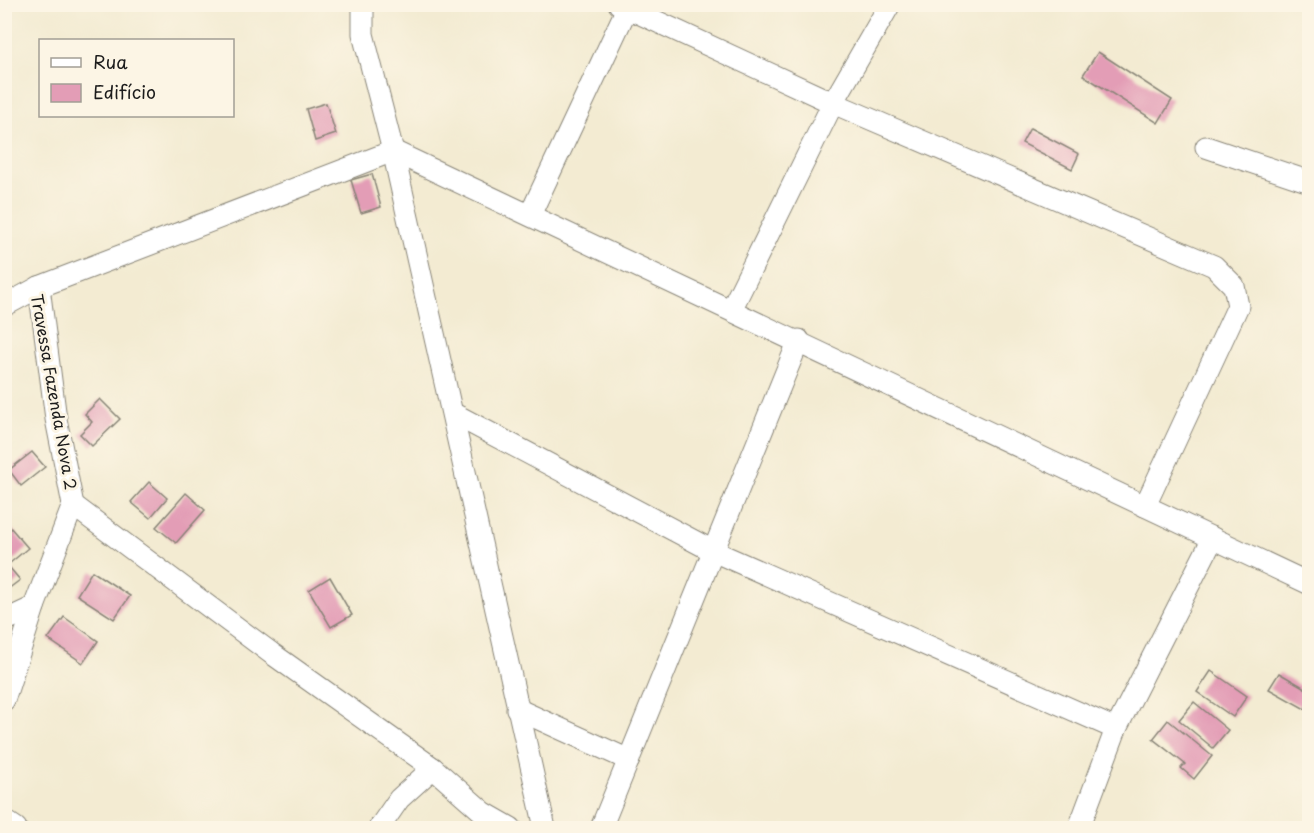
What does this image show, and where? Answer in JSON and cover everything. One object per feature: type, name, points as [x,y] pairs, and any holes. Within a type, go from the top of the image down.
[{"type":"street","points":[[363,4],[363,34],[393,151],[454,414],[517,709],[545,828]]},
{"type":"street","points":[[732,308],[833,103],[890,4]]},
{"type":"street","points":[[530,215],[625,5],[833,103],[1214,266],[1234,286],[1238,306],[1145,506]]},
{"type":"street","points":[[1206,147],[1310,182]]},
{"type":"street","points":[[39,287],[393,151],[732,308],[1310,584]]},
{"type":"street","name":"Travessa Fazenda Nova 2","points":[[4,306],[39,287],[56,420],[73,505],[34,607],[4,700]]},
{"type":"street","points":[[601,828],[799,340]]},
{"type":"street","points":[[454,414],[713,551],[1116,729]]},
{"type":"street","points":[[73,505],[271,653],[433,768],[483,812],[512,828]]},
{"type":"street","points":[[1079,828],[1116,729],[1213,538]]},
{"type":"street","points":[[4,621],[34,607]]},
{"type":"street","points":[[517,709],[629,760]]},
{"type":"street","points":[[379,828],[399,800],[433,768]]},
{"type":"street","points":[[4,820],[16,828]]},
{"type":"building","points":[[1098,52],[1172,100],[1158,123],[1083,75]]},
{"type":"building","points":[[326,103],[336,134],[315,141],[306,109]]},
{"type":"building","points":[[1030,128],[1079,154],[1072,169],[1022,143]]},
{"type":"building","points":[[372,174],[381,207],[361,213],[351,180]]},
{"type":"building","points":[[100,399],[120,419],[92,446],[80,434],[92,422],[85,414]]},
{"type":"building","points":[[32,452],[45,467],[21,486],[9,470]]},
{"type":"building","points":[[149,482],[167,498],[150,518],[131,502]]},
{"type":"building","points":[[186,493],[205,510],[176,543],[156,527]]},
{"type":"building","points":[[4,520],[28,548],[10,563],[4,557]]},
{"type":"building","points":[[4,561],[20,580],[4,592]]},
{"type":"building","points":[[92,571],[130,596],[114,619],[77,595]]},
{"type":"building","points":[[330,577],[352,615],[331,627],[309,590]]},
{"type":"building","points":[[64,617],[98,641],[83,663],[48,639]]},
{"type":"building","points":[[1211,671],[1247,696],[1233,717],[1197,692]]},
{"type":"building","points":[[1279,673],[1310,691],[1310,701],[1305,709],[1269,689]]},
{"type":"building","points":[[1194,702],[1228,730],[1213,748],[1179,720]]},
{"type":"building","points":[[1168,720],[1212,756],[1194,779],[1181,768],[1185,764],[1153,739]]}]
